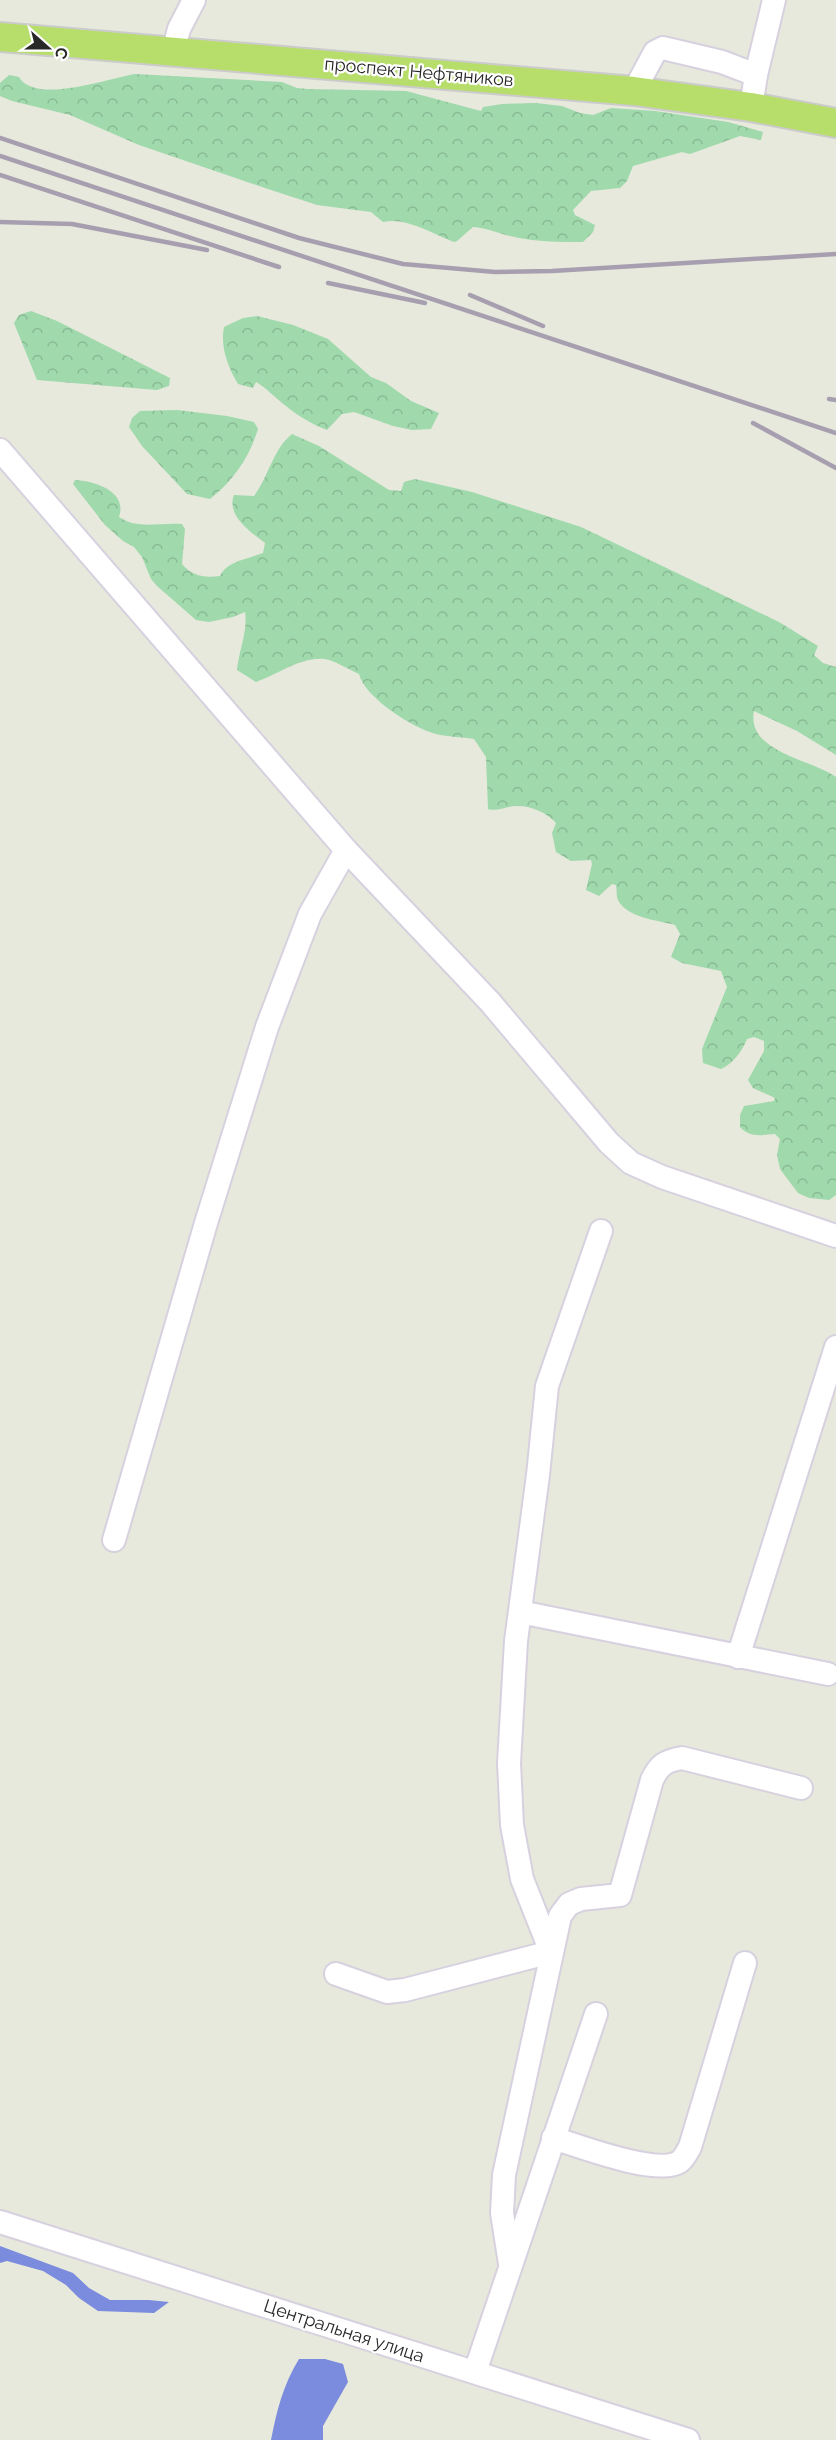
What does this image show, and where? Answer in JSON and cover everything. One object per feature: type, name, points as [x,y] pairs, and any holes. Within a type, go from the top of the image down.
[{"type":"main road","name":"проспект Нефтяников","points":[[0,37],[634,91],[751,107],[836,123]]},
{"type":"street","points":[[173,52],[179,29],[194,0]]},
{"type":"street","points":[[751,107],[756,75],[774,0]]},
{"type":"street","points":[[634,91],[655,52],[663,48],[722,62],[756,75]]},
{"type":"street","points":[[0,450],[346,850],[490,1002],[609,1143],[631,1163],[662,1177],[836,1236]]},
{"type":"street","points":[[114,1540],[267,1027],[310,914],[346,850]]},
{"type":"street","points":[[550,1952],[522,1880],[512,1825],[509,1763],[516,1641],[547,1386],[602,1231]]},
{"type":"street","points":[[738,1657],[836,1347]]},
{"type":"street","points":[[520,1612],[828,1674]]},
{"type":"street","points":[[510,2264],[502,2213],[504,2175],[550,1952],[560,1916],[569,1904],[581,1899],[620,1895],[652,1779],[658,1766],[667,1760],[682,1758],[801,1788]]},
{"type":"street","points":[[336,1974],[387,1992],[550,1952]]},
{"type":"street","points":[[553,2138],[648,2166],[665,2167],[681,2162],[690,2147],[745,1963]]},
{"type":"street","points":[[475,2373],[596,2014]]},
{"type":"street","name":"Центральная улица","points":[[0,2222],[688,2440]]},
{"type":"green space","points":[[135,74],[282,82],[297,88],[308,89],[406,91],[481,111],[483,107],[502,104],[536,103],[562,106],[593,115],[611,108],[655,111],[728,122],[763,132],[761,140],[740,136],[690,154],[682,152],[633,166],[627,181],[620,188],[591,191],[573,210],[575,215],[595,225],[593,232],[583,242],[528,239],[473,227],[454,242],[410,224],[383,222],[371,212],[317,205],[139,145],[70,115],[0,96],[0,83],[9,75],[19,77],[28,85],[40,89],[56,89],[74,88]]},
{"type":"green space","points":[[31,311],[57,321],[170,378],[169,386],[157,390],[37,380],[14,323],[19,315]]},
{"type":"green space","points":[[257,316],[293,325],[328,339],[371,377],[386,383],[411,401],[439,413],[431,429],[412,430],[393,426],[354,412],[342,414],[327,430],[295,413],[256,382],[253,388],[238,384],[226,357],[223,342],[224,327],[243,318]]},
{"type":"green space","points":[[177,410],[254,422],[258,429],[240,468],[210,499],[187,494],[142,446],[129,427],[132,418],[140,411]]},
{"type":"green space","points":[[292,434],[319,446],[389,490],[401,491],[404,482],[415,479],[472,492],[581,527],[779,622],[818,646],[814,655],[823,663],[836,667],[836,755],[797,731],[754,711],[754,725],[760,736],[770,745],[836,777],[836,1195],[829,1200],[809,1198],[798,1193],[780,1169],[777,1155],[780,1139],[775,1134],[752,1134],[740,1127],[740,1115],[744,1106],[774,1101],[775,1098],[753,1088],[748,1080],[764,1051],[764,1041],[754,1037],[747,1039],[737,1056],[721,1069],[703,1063],[702,1049],[727,987],[721,971],[682,963],[671,957],[680,934],[675,925],[635,915],[628,911],[618,900],[616,885],[612,884],[599,896],[586,890],[591,860],[571,861],[556,852],[552,833],[556,823],[543,813],[522,806],[488,809],[486,757],[474,739],[436,734],[403,719],[370,693],[359,674],[328,660],[306,661],[256,682],[237,670],[246,619],[245,612],[209,622],[196,620],[157,586],[151,579],[142,557],[134,547],[123,541],[105,525],[73,484],[75,480],[83,481],[108,489],[119,500],[119,517],[126,521],[141,524],[182,524],[185,529],[182,564],[199,575],[220,576],[223,571],[238,561],[263,553],[265,543],[241,523],[232,503],[234,495],[254,496],[280,447]]},
{"type":"water","points":[[0,2246],[73,2273],[89,2288],[110,2300],[169,2302],[154,2313],[98,2311],[79,2298],[66,2285],[43,2271],[7,2261],[0,2263]]},
{"type":"water","points":[[299,2359],[325,2359],[343,2364],[348,2382],[323,2426],[323,2440],[271,2440],[281,2398]]},
{"type":"railway","points":[[0,138],[299,238],[403,264],[495,272],[552,271],[836,254]]},
{"type":"railway","points":[[0,156],[836,433]]},
{"type":"railway","points":[[0,175],[279,267]]},
{"type":"railway","points":[[0,222],[72,224],[207,250]]},
{"type":"railway","points":[[328,283],[425,303]]},
{"type":"railway","points":[[470,295],[543,326]]},
{"type":"railway","points":[[829,399],[836,400]]},
{"type":"railway","points":[[753,423],[836,468]]}]
